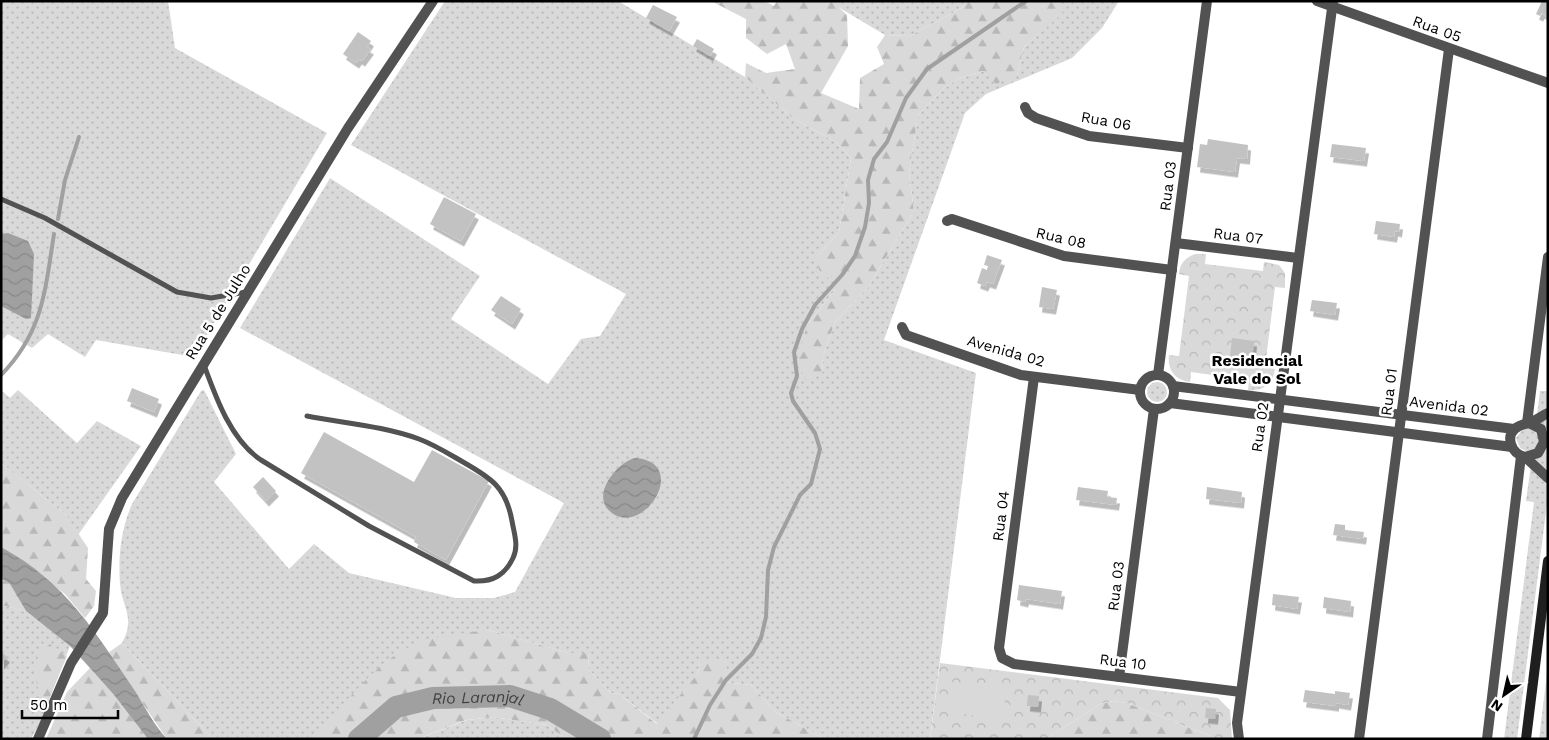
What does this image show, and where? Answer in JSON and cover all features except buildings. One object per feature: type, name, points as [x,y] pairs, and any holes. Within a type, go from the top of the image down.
[{"type":"main road","points":[[1526,739],[1548,561]]},
{"type":"street","name":"Rua 5 de Julho","points":[[38,739],[76,655],[103,613],[106,545],[113,515],[348,128],[433,1]]},
{"type":"street","name":"Rua 03","points":[[1158,375],[1207,1]]},
{"type":"street","name":"Rua 05","points":[[1317,1],[1332,4],[1449,49],[1548,83]]},
{"type":"street","name":"Rua 02","points":[[1239,739],[1237,722],[1332,4]]},
{"type":"street","name":"Rua 01","points":[[1359,739],[1449,49]]},
{"type":"street","name":"Rua 06","points":[[1025,107],[1028,113],[1036,118],[1089,136],[1188,148]]},
{"type":"street","name":"Rua 08","points":[[947,221],[952,219],[1064,256],[1172,270]]},
{"type":"street","name":"Rua 07","points":[[1176,243],[1298,258]]},
{"type":"street","points":[[1528,423],[1548,257]]},
{"type":"street","name":"Avenida 02","points":[[902,327],[906,335],[1009,371],[1034,377],[1140,390]]},
{"type":"street","points":[[1158,375],[1167,379],[1173,386],[1174,394],[1170,403],[1164,408],[1154,409],[1143,403],[1140,390],[1146,379],[1158,375]]},
{"type":"street","name":"Rua 04","points":[[1002,658],[999,648],[1034,377]]},
{"type":"street","name":"Avenida 02","points":[[1173,386],[1514,429]]},
{"type":"street","points":[[1170,403],[1512,447],[1548,478]]},
{"type":"street","name":"Rua 03","points":[[1119,677],[1154,409]]},
{"type":"street","points":[[1512,447],[1510,438],[1514,429],[1548,414]]},
{"type":"street","points":[[1523,456],[1538,454],[1544,442],[1541,429],[1528,423]]},
{"type":"street","points":[[1487,739],[1523,456]]},
{"type":"street","name":"Rua 10","points":[[1002,658],[1014,664],[1241,692]]},
{"type":"lane","points":[[1,199],[45,218],[177,292],[212,298],[249,292]]},
{"type":"lane","points":[[204,365],[235,433],[246,449],[261,460],[369,526],[474,581],[483,582],[496,578],[507,569],[517,545],[511,512],[505,496],[491,479],[435,446],[417,438],[307,416]]},
{"type":"green space","points":[[1,1],[168,1],[175,48],[327,133],[194,357],[96,340],[85,357],[48,334],[32,348],[8,334],[1,341]]},
{"type":"green space","points":[[445,1],[618,1],[745,77],[794,119],[836,142],[851,158],[839,232],[816,258],[837,276],[836,289],[807,325],[822,374],[823,356],[835,322],[868,287],[914,211],[909,173],[918,115],[943,89],[959,78],[984,71],[1017,75],[1024,47],[1062,13],[1056,1],[1119,1],[1102,28],[1072,58],[986,94],[965,113],[884,340],[976,373],[930,739],[824,739],[776,712],[751,685],[724,682],[700,662],[698,673],[658,724],[619,694],[611,693],[588,669],[589,653],[568,653],[488,630],[362,685],[315,739],[213,739],[122,643],[128,626],[128,619],[121,592],[119,563],[121,543],[128,513],[201,391],[204,390],[236,454],[214,482],[289,569],[314,544],[349,573],[456,598],[494,598],[515,592],[564,503],[240,328],[330,178],[480,276],[451,319],[548,384],[581,339],[600,336],[626,294],[351,145]]},
{"type":"green space","points":[[711,1],[764,1],[774,6],[777,1],[832,1],[847,15],[848,46],[821,93],[859,109],[860,78],[884,64],[877,47],[885,35],[910,36],[962,8],[967,1],[1056,1],[1063,13],[1024,47],[1017,75],[996,84],[984,71],[959,78],[943,89],[918,115],[909,173],[914,211],[868,287],[835,322],[823,356],[822,374],[806,381],[797,361],[807,325],[836,289],[836,276],[822,279],[816,258],[839,232],[851,158],[836,142],[794,119],[745,77],[746,63],[766,73],[795,69],[786,44],[767,54],[746,38],[746,19]]},
{"type":"green space","points":[[828,1],[967,1],[962,8],[910,36],[885,35]]},
{"type":"green space","points":[[1195,254],[1206,254],[1205,264],[1263,271],[1264,262],[1279,265],[1285,273],[1285,288],[1275,287],[1265,367],[1275,369],[1270,382],[1263,388],[1248,390],[1249,380],[1191,372],[1190,382],[1176,377],[1171,370],[1169,355],[1179,356],[1189,276],[1179,274],[1184,261]]},
{"type":"green space","points":[[1153,382],[1161,382],[1167,388],[1167,396],[1161,402],[1153,402],[1147,396],[1147,388]]},
{"type":"green space","points":[[1548,387],[1548,496],[1517,739],[1504,739],[1534,502],[1526,501],[1533,450],[1526,451],[1520,448],[1516,438],[1522,430],[1529,428],[1535,431],[1540,391],[1547,391]]},
{"type":"green space","points":[[1,390],[10,398],[18,390],[77,443],[97,421],[141,446],[78,535],[66,515],[2,464]]},
{"type":"green space","points":[[1,463],[66,515],[88,548],[86,579],[96,591],[94,606],[85,618],[65,594],[1,547]]},
{"type":"green space","points":[[1,578],[10,584],[26,611],[1,605]]},
{"type":"green space","points":[[1,605],[26,611],[70,646],[40,723],[31,739],[1,739]]},
{"type":"green space","points":[[488,630],[568,653],[589,653],[588,669],[611,693],[619,694],[657,724],[698,673],[700,662],[714,657],[728,662],[724,682],[751,685],[776,712],[824,739],[566,739],[547,725],[493,717],[466,720],[418,739],[315,739],[365,681],[394,656],[410,647],[434,638]]},
{"type":"green space","points":[[122,643],[213,739],[167,739],[108,653]]},
{"type":"green space","points":[[50,644],[67,656],[43,712],[34,670],[37,654]]},
{"type":"green space","points":[[940,663],[1218,698],[1230,710],[1232,739],[1211,739],[1208,735],[1127,703],[1113,701],[1100,704],[1046,739],[930,739]]},
{"type":"green space","points":[[1548,665],[1548,739],[1539,739]]},
{"type":"green space","points":[[90,668],[114,695],[148,739],[46,739],[67,692]]},
{"type":"green space","points":[[951,682],[1006,689],[1003,719],[947,712]]},
{"type":"green space","points":[[1113,701],[1127,703],[1208,735],[1211,739],[1046,739],[1100,704]]},
{"type":"green space","points":[[493,717],[547,725],[566,739],[418,739],[467,720]]},
{"type":"water","points":[[8,233],[28,241],[34,254],[31,318],[26,319],[1,306],[1,234]]},
{"type":"water","points":[[635,458],[651,462],[660,472],[661,483],[656,496],[648,507],[637,515],[624,518],[612,513],[606,506],[603,498],[604,490],[613,473],[620,466]]},
{"type":"water","points":[[1,547],[44,576],[78,610],[167,739],[148,739],[114,695],[70,646],[26,611],[10,584],[1,578]]},
{"type":"waterway","points":[[694,739],[710,705],[726,680],[752,654],[761,638],[766,617],[768,570],[774,547],[800,495],[811,484],[820,449],[815,433],[793,401],[791,393],[797,376],[794,352],[802,329],[815,305],[842,275],[855,256],[865,227],[869,203],[868,180],[874,159],[887,142],[906,98],[927,69],[1026,1]]},
{"type":"waterway","points":[[58,219],[65,180],[79,137]]},
{"type":"waterway","points":[[1,375],[15,359],[34,327],[48,274],[54,234]]},
{"type":"waterway","name":"Rio Laranjal","points":[[359,739],[396,707],[433,698],[510,696],[550,709],[600,739]]},
{"type":"district","name":"Residencial Vale do Sol","points":[[1257,369]]}]
